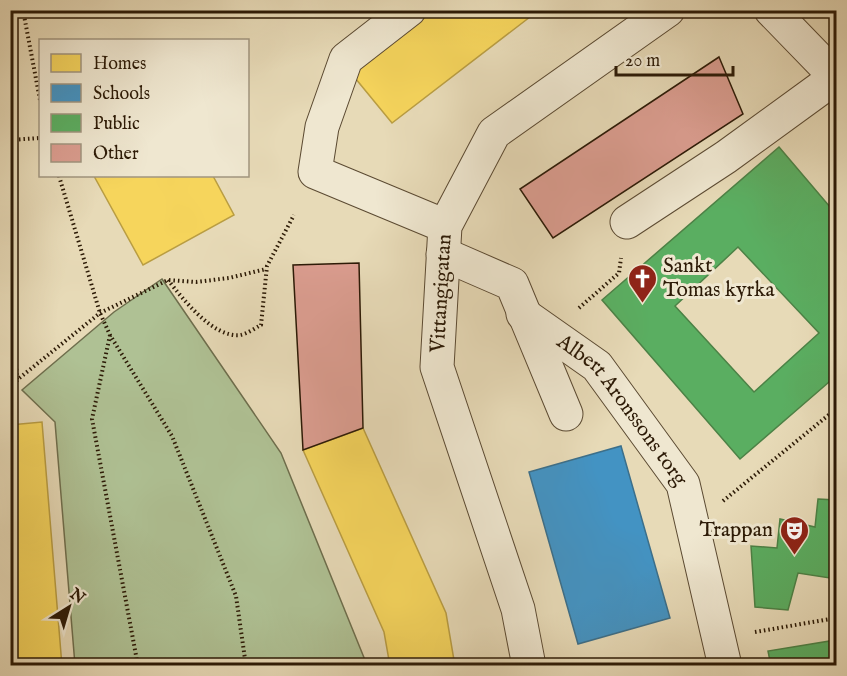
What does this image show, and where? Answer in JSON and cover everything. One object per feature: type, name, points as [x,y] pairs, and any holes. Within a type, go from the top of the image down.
[{"type":"street","points":[[409,10],[346,59],[322,127],[315,172],[444,240],[512,284],[566,414]]},
{"type":"street","name":"Vittangigatan","points":[[529,666],[518,609],[437,367],[444,240],[494,133],[668,10]]},
{"type":"street","points":[[627,222],[726,157],[836,77],[771,10]]},
{"type":"street","name":"Albert Aronssons torg","points":[[523,314],[597,366],[683,484],[725,666]]},
{"type":"path","points":[[22,10],[39,95]]},
{"type":"path","points":[[10,140],[39,138]]},
{"type":"path","points":[[59,177],[100,313],[110,335],[172,436],[236,596],[246,666]]},
{"type":"path","points":[[168,280],[188,306],[222,333],[241,335],[261,325],[266,269],[294,215]]},
{"type":"path","points":[[17,380],[100,313],[168,280],[196,282],[229,278],[266,269]]},
{"type":"path","points":[[10,270],[17,380],[10,398]]},
{"type":"path","points":[[572,314],[619,273]]},
{"type":"path","points":[[110,335],[92,420],[138,666]]},
{"type":"path","points":[[732,495],[837,409]]},
{"type":"path","points":[[792,627],[837,618]]},
{"type":"green space","points":[[162,279],[281,453],[367,665],[75,665],[55,422],[22,390],[114,312]]},
{"type":"building: Homes","points":[[431,10],[539,10],[392,123],[351,73]]},
{"type":"building: Homes","points":[[95,177],[214,177],[234,215],[143,265]]},
{"type":"building: Homes","points":[[42,422],[62,666],[10,666],[10,425]]},
{"type":"building: Homes","points":[[363,428],[446,613],[455,666],[390,666],[384,632],[303,450]]},
{"type":"building: Schools","points":[[621,446],[670,618],[578,644],[529,472]]},
{"type":"building: Public","name":"Sankt Tomas kyrka","points":[[779,147],[836,214],[836,376],[740,459],[602,300]],"holes":[[[738,247],[819,333],[754,392],[675,306]]]},
{"type":"building: Public","name":"Trappan","points":[[818,499],[836,500],[836,565],[830,578],[798,573],[788,610],[755,607],[751,546],[777,548],[780,519],[815,527]]},
{"type":"building: Public","points":[[836,640],[836,666],[771,666],[768,651]]},
{"type":"building: Other","points":[[719,57],[743,114],[553,238],[520,189]]},
{"type":"building: Other","points":[[359,263],[363,428],[303,450],[293,265]]},
{"type":"place","name":"Sankt Tomas kyrka","points":[[642,304]]},
{"type":"place","name":"Trappan","points":[[794,556]]}]
